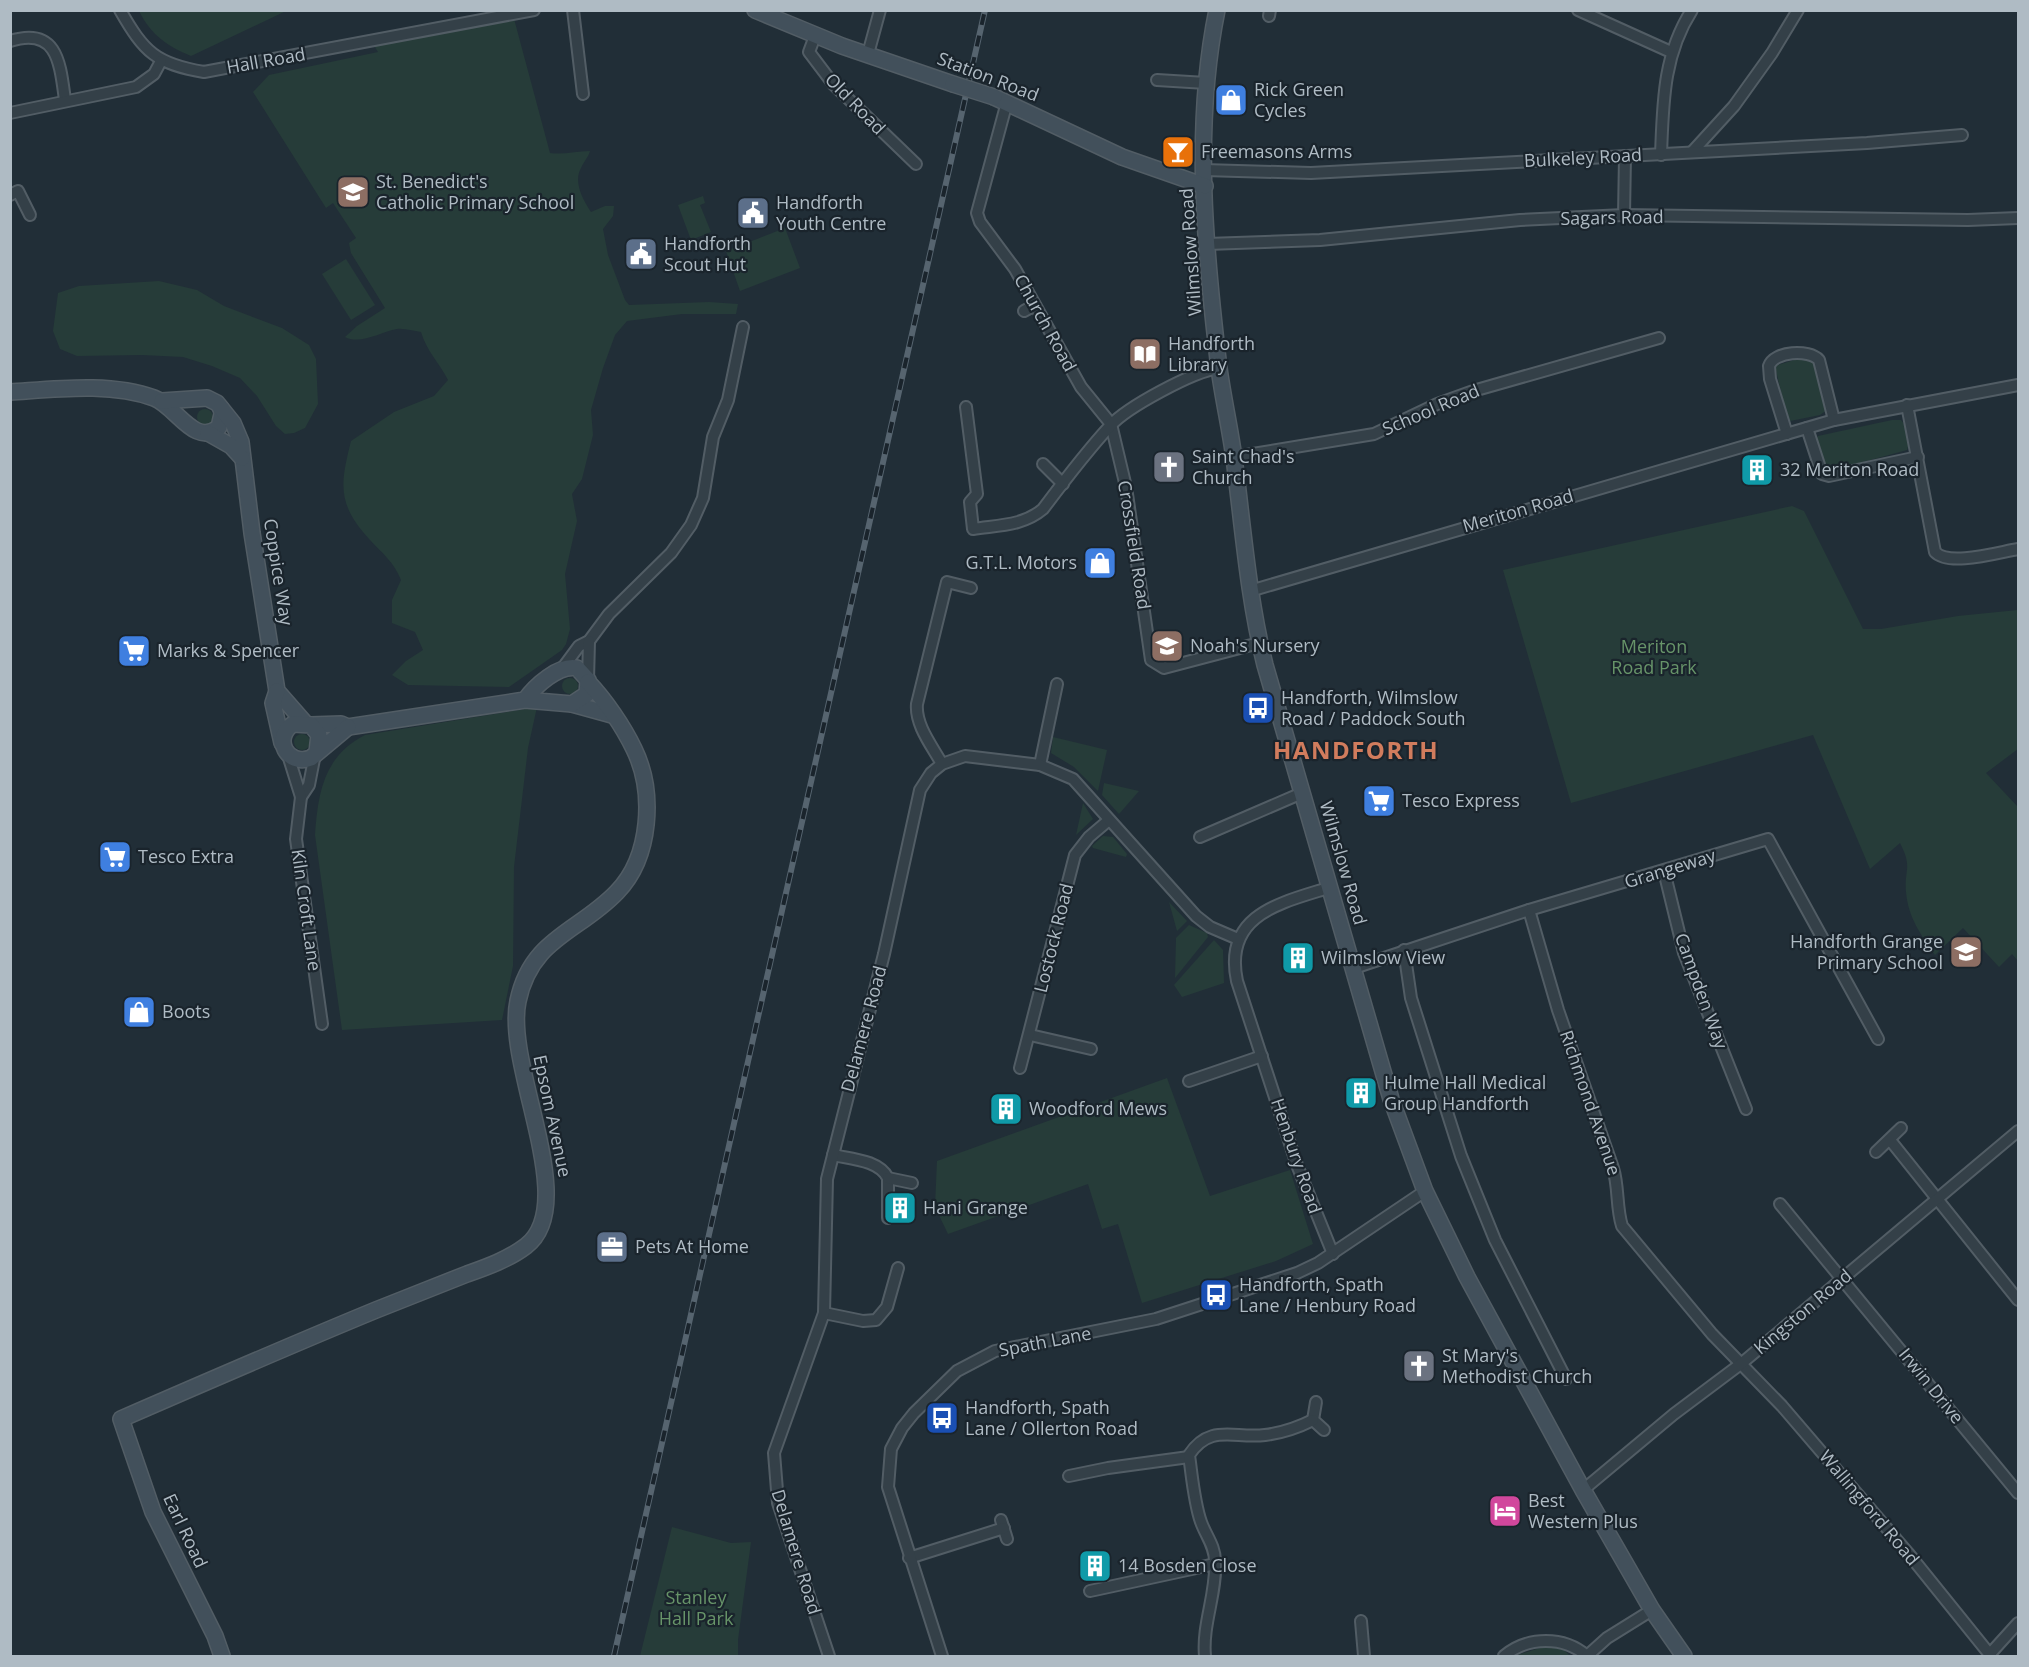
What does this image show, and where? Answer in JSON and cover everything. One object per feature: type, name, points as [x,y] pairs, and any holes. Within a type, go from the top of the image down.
[{"type":"street","points":[[10,113],[136,87],[154,74],[161,61],[137,40],[120,10]]},
{"type":"street","name":"Hall Road","points":[[161,61],[179,68],[204,72],[534,10]]},
{"type":"street","points":[[573,10],[583,94]]},
{"type":"street","name":"Station Road","points":[[755,10],[815,36],[1000,99],[1122,157],[1205,186]]},
{"type":"street","points":[[868,54],[880,10]]},
{"type":"street","name":"Wilmslow Road","points":[[1217,10],[1206,83],[1204,170],[1207,244],[1219,368],[1234,457],[1250,591],[1259,643],[1328,888],[1354,968],[1391,1100],[1425,1191],[1467,1277],[1583,1490],[1652,1610],[1684,1656]]},
{"type":"street","points":[[1578,10],[1671,52]]},
{"type":"street","points":[[1662,154],[1663,95],[1671,52],[1692,10]]},
{"type":"street","points":[[1692,152],[1734,106],[1772,53],[1798,10]]},
{"type":"street","points":[[10,41],[32,36],[41,37],[49,44],[61,74],[65,100]]},
{"type":"street","name":"Old Road","points":[[815,36],[809,52],[822,71],[916,164]]},
{"type":"street","points":[[1157,80],[1206,83]]},
{"type":"street","name":"Church Road","points":[[1000,99],[977,213],[980,222],[1015,269],[1081,387],[1111,424]]},
{"type":"street","name":"Bulkeley Road","points":[[1204,170],[1311,173],[1962,135]]},
{"type":"street","points":[[1624,215],[1625,156]]},
{"type":"street","points":[[10,195],[18,191],[30,215]]},
{"type":"street","name":"Sagars Road","points":[[1207,244],[1320,240],[1520,220],[1624,215],[1968,220],[2019,218]]},
{"type":"street","points":[[1024,311],[1035,304]]},
{"type":"street","points":[[569,704],[554,695],[551,684],[558,672],[579,646],[589,641],[609,614],[671,554],[691,525],[703,498],[713,437],[728,400],[743,327]]},
{"type":"street","name":"School Road","points":[[1234,457],[1374,434],[1437,404],[1473,391],[1659,338]]},
{"type":"street","points":[[1787,434],[1769,372],[1771,361],[1784,356],[1803,352],[1819,360],[1834,420]]},
{"type":"street","points":[[966,407],[977,494],[970,502],[974,529],[1016,524],[1031,519],[1043,509],[1111,424],[1165,390],[1209,370],[1219,368]]},
{"type":"street","name":"Meriton Road","points":[[1250,591],[1834,420],[2019,385]]},
{"type":"street","points":[[10,392],[50,389],[112,390],[162,401],[207,398],[221,408],[222,414],[219,427],[208,434]]},
{"type":"street","points":[[188,424],[186,413],[196,399]]},
{"type":"street","points":[[162,401],[196,432],[208,434],[231,446],[242,458]]},
{"type":"street","points":[[1907,405],[1933,546],[1939,556],[1956,560],[2019,549]]},
{"type":"street","name":"Coppice Way","points":[[221,408],[233,423],[241,442],[277,691],[273,703],[285,750]]},
{"type":"street","name":"Crossfield Road","points":[[1111,424],[1126,487],[1151,660],[1164,668],[1259,643]]},
{"type":"street","points":[[1807,428],[1822,474],[1830,476],[1918,457]]},
{"type":"street","points":[[1043,464],[1062,484]]},
{"type":"street","points":[[971,588],[947,582],[917,704],[916,713],[920,724],[942,764],[965,756],[982,756],[1040,765],[1073,779],[1196,916],[1210,927],[1238,939],[1249,924],[1275,904],[1328,888]]},
{"type":"street","points":[[569,704],[587,694],[589,641]]},
{"type":"street","points":[[525,700],[531,692],[558,672],[577,668],[588,681]]},
{"type":"street","name":"Epsom Avenue","points":[[121,1419],[340,1325],[497,1262],[527,1246],[540,1232],[547,1208],[548,1182],[520,1063],[514,1023],[524,980],[541,951],[616,893],[636,868],[646,817],[642,774],[634,749],[607,703],[588,681]]},
{"type":"street","points":[[1040,765],[1057,684]]},
{"type":"street","points":[[277,691],[319,735],[316,753]]},
{"type":"street","points":[[348,727],[341,724],[308,724],[288,728],[285,750],[305,760],[348,727],[525,700],[569,704],[612,715]]},
{"type":"street","name":"Kiln Croft Lane","points":[[285,750],[301,797]]},
{"type":"street","name":"Kiln Croft Lane","points":[[316,753],[309,784],[301,797],[296,839],[322,1024]]},
{"type":"street","name":"Delamere Road","points":[[829,1656],[778,1503],[774,1453],[824,1313],[826,1197],[833,1155],[884,954],[920,790],[931,773],[942,764]]},
{"type":"street","points":[[1200,837],[1302,793]]},
{"type":"street","name":"Lostock Road","points":[[1020,1068],[1075,855],[1089,837],[1109,820]]},
{"type":"street","name":"Grangeway","points":[[1354,968],[1529,910],[1768,838],[1878,1039]]},
{"type":"street","name":"Campden Way","points":[[1664,871],[1684,953],[1746,1109]]},
{"type":"street","name":"Richmond Avenue","points":[[1529,910],[1558,1010],[1618,1182],[1618,1212],[1623,1226],[1712,1334],[1742,1363]]},
{"type":"street","name":"Henbury Road","points":[[1238,939],[1236,974],[1297,1165],[1333,1254]]},
{"type":"street","points":[[1404,950],[1411,998],[1461,1156],[1495,1240],[1566,1379]]},
{"type":"street","points":[[1030,1035],[1091,1049]]},
{"type":"street","points":[[1189,1081],[1263,1056]]},
{"type":"street","points":[[1876,1152],[1901,1128]]},
{"type":"street","name":"Kingston Road","points":[[1583,1490],[1674,1414],[1742,1363],[2019,1131]]},
{"type":"street","points":[[1890,1140],[2019,1300]]},
{"type":"street","points":[[833,1155],[878,1167],[888,1178],[912,1183]]},
{"type":"street","points":[[888,1178],[888,1218]]},
{"type":"street","name":"Spath Lane","points":[[942,1656],[888,1487],[891,1449],[902,1428],[957,1371],[995,1351],[1114,1329],[1229,1297],[1298,1273],[1333,1254],[1425,1191]]},
{"type":"street","name":"Irwin Drive","points":[[1780,1204],[2019,1493]]},
{"type":"street","points":[[824,1313],[863,1321],[876,1320],[887,1307],[897,1268]]},
{"type":"street","name":"Wallingford Road","points":[[1742,1363],[1782,1406],[1900,1544],[1990,1656]]},
{"type":"street","points":[[1313,1420],[1316,1402]]},
{"type":"street","name":"Earl Road","points":[[121,1419],[153,1512],[215,1636],[222,1656]]},
{"type":"street","points":[[1313,1420],[1324,1430]]},
{"type":"street","points":[[1205,1656],[1206,1632],[1214,1596],[1215,1564],[1213,1550],[1200,1520],[1189,1457],[1197,1443],[1207,1437],[1221,1434],[1273,1434],[1313,1420]]},
{"type":"street","points":[[1069,1476],[1108,1468],[1189,1457]]},
{"type":"street","points":[[909,1557],[1002,1524],[1007,1539]]},
{"type":"street","points":[[1090,1591],[1215,1564]]},
{"type":"street","points":[[1504,1656],[1522,1646],[1546,1641],[1564,1643],[1587,1656],[1607,1638],[1652,1610]]},
{"type":"street","points":[[1361,1621],[1364,1656]]},
{"type":"street","points":[[1990,1656],[2019,1623]]},
{"type":"green space","points":[[139,11],[286,11],[191,56],[160,39]]},
{"type":"green space","points":[[513,15],[550,153],[590,151],[579,173],[582,196],[591,212],[605,206],[614,206],[613,216],[603,229],[608,255],[625,300],[629,305],[709,302],[738,304],[736,314],[682,314],[627,321],[615,335],[591,410],[593,435],[582,479],[572,494],[577,521],[565,574],[570,629],[562,650],[509,687],[408,685],[392,675],[406,661],[423,650],[415,632],[392,623],[392,600],[401,580],[391,563],[352,516],[344,494],[343,482],[351,441],[394,412],[434,396],[448,380],[426,345],[421,332],[400,329],[364,339],[345,337],[357,326],[385,308],[351,253],[349,243],[356,238],[333,203],[326,208],[253,92],[269,75],[378,52],[373,44]]},
{"type":"green space","points":[[703,196],[705,203],[700,205],[711,232],[691,240],[678,205]]},
{"type":"green space","points":[[785,228],[800,268],[740,291],[726,251]]},
{"type":"green space","points":[[346,259],[375,305],[351,320],[322,274]]},
{"type":"green space","points":[[159,281],[197,290],[224,306],[282,328],[309,345],[316,359],[318,404],[305,428],[285,434],[276,426],[257,396],[240,378],[212,366],[183,357],[77,356],[60,349],[53,331],[58,293],[79,286]]},
{"type":"green space","points":[[1804,357],[1814,362],[1827,410],[1820,415],[1790,421],[1787,418],[1775,366]]},
{"type":"green space","points":[[205,409],[211,411],[213,417],[211,423],[205,425],[199,423],[197,417],[199,411]]},
{"type":"green space","points":[[1901,420],[1905,426],[1908,434],[1907,450],[1834,470],[1822,467],[1816,439],[1818,436]]},
{"type":"green space","name":"Meriton Road Park","points":[[1792,506],[1804,511],[1863,629],[1881,629],[1958,616],[2018,610],[2018,749],[1986,773],[2018,807],[2018,961],[2012,954],[1999,967],[1963,928],[1935,955],[1920,933],[1909,910],[1906,892],[1907,863],[1900,843],[1870,869],[1813,735],[1571,803],[1503,570]]},
{"type":"green space","points":[[570,678],[576,680],[578,686],[576,692],[570,694],[564,692],[562,686],[564,680]]},
{"type":"green space","points":[[537,707],[528,748],[514,867],[513,966],[502,1020],[342,1030],[315,835],[321,790],[332,765],[340,753],[365,735]]},
{"type":"green space","points":[[302,734],[308,736],[310,742],[308,748],[302,750],[296,748],[294,742],[296,736]]},
{"type":"green space","points":[[1053,737],[1107,750],[1098,791],[1074,767],[1051,753]]},
{"type":"green space","points":[[1104,783],[1139,791],[1119,814],[1102,795]]},
{"type":"green space","points":[[1083,803],[1093,819],[1076,835]]},
{"type":"green space","points":[[1103,836],[1113,837],[1127,854],[1126,857],[1093,848],[1092,846]]},
{"type":"green space","points":[[1169,902],[1187,921],[1177,931]]},
{"type":"green space","points":[[1189,925],[1207,933],[1208,937],[1175,978],[1176,938]]},
{"type":"green space","points":[[1214,940],[1223,950],[1224,983],[1182,997],[1174,985]]},
{"type":"green space","points":[[1167,1078],[1210,1196],[1290,1170],[1313,1244],[1276,1261],[1142,1303],[1118,1224],[1102,1229],[1088,1184],[948,1234],[935,1207],[937,1161]]},
{"type":"green space","name":"Stanley Hall Park","points":[[672,1527],[731,1543],[751,1542],[738,1640],[738,1656],[640,1656]]},
{"type":"green space","points":[[1546,1646],[1561,1647],[1570,1656],[1514,1656]]},
{"type":"railway","points":[[614,1656],[985,10]]},
{"type":"place","name":"Rick Green Cycles","points":[[1231,100]]},
{"type":"place","name":"Freemasons Arms","points":[[1178,152]]},
{"type":"place","name":"St. Benedict's Catholic Primary School","points":[[353,192]]},
{"type":"place","name":"Handforth Youth Centre","points":[[753,213]]},
{"type":"place","name":"Handforth Scout Hut","points":[[641,254]]},
{"type":"place","name":"Handforth Library","points":[[1145,354]]},
{"type":"place","name":"Saint Chad's Church","points":[[1169,467]]},
{"type":"place","name":"32 Meriton Road","points":[[1757,470]]},
{"type":"place","name":"G.T.L. Motors","points":[[1100,563]]},
{"type":"place","name":"Noah's Nursery","points":[[1167,646]]},
{"type":"place","name":"Marks & Spencer","points":[[134,651]]},
{"type":"place","name":"Handforth, Wilmslow Road / Paddock South","points":[[1258,708]]},
{"type":"place","name":"Tesco Express","points":[[1379,801]]},
{"type":"place","name":"Tesco Extra","points":[[115,857]]},
{"type":"place","name":"Handforth Grange Primary School","points":[[1966,952]]},
{"type":"place","name":"Wilmslow View","points":[[1298,958]]},
{"type":"place","name":"Boots","points":[[139,1012]]},
{"type":"place","name":"Hulme Hall Medical Group Handforth","points":[[1361,1093]]},
{"type":"place","name":"Woodford Mews","points":[[1006,1109]]},
{"type":"place","name":"Hani Grange","points":[[900,1208]]},
{"type":"place","name":"Pets At Home","points":[[612,1247]]},
{"type":"place","name":"Handforth, Spath Lane / Henbury Road","points":[[1216,1295]]},
{"type":"place","name":"St Mary's Methodist Church","points":[[1419,1366]]},
{"type":"place","name":"Handforth, Spath Lane / Ollerton Road","points":[[942,1418]]},
{"type":"place","name":"Best Western Plus","points":[[1505,1511]]},
{"type":"place","name":"14 Bosden Close","points":[[1095,1566]]},
{"type":"district","name":"HANDFORTH","points":[[1356,751]]}]
